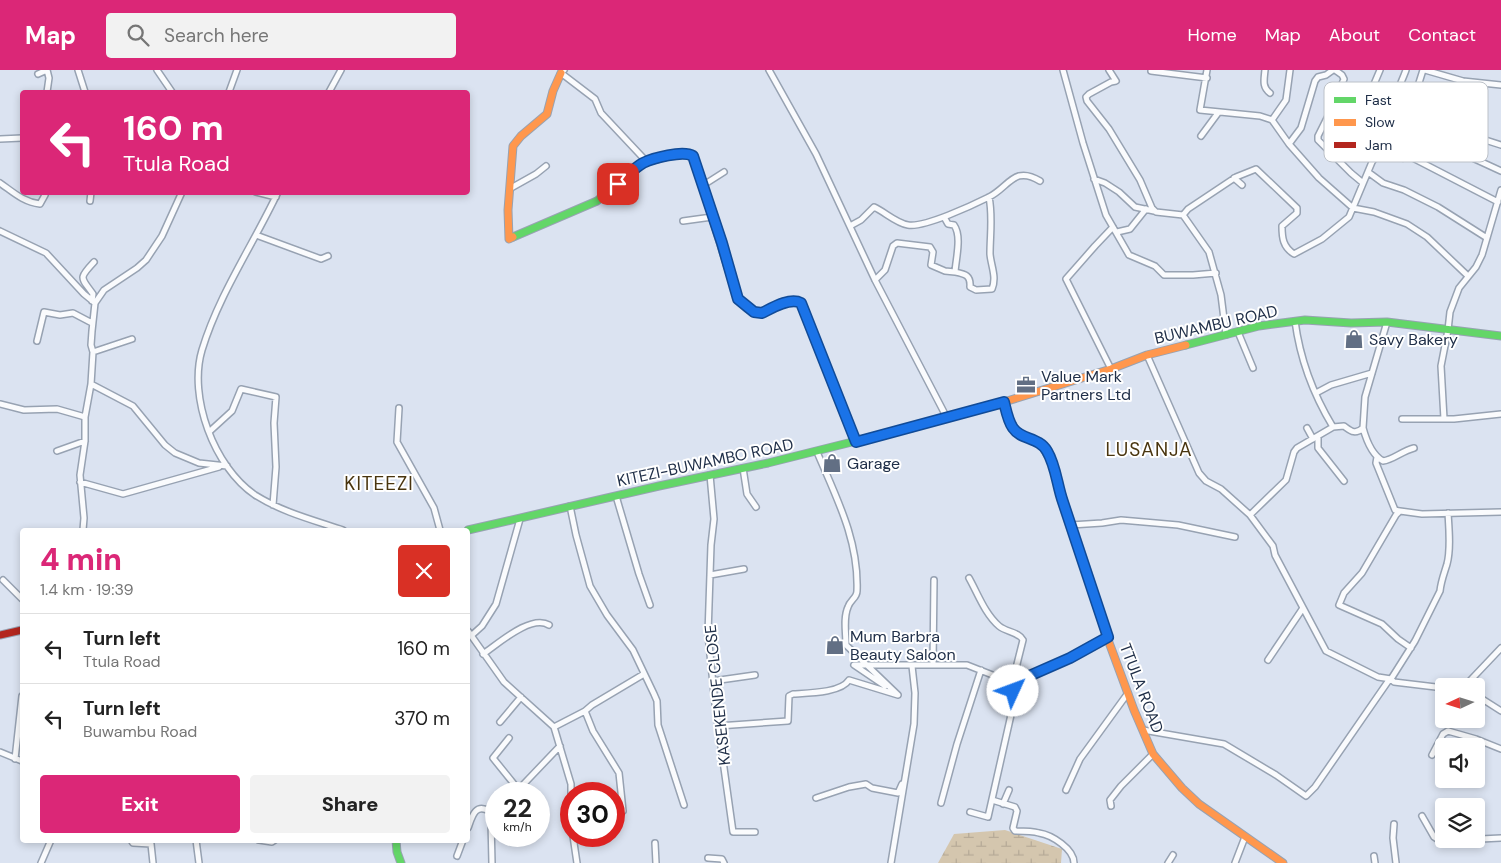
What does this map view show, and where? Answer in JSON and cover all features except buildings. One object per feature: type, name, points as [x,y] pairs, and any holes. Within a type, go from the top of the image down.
[{"type":"street","points":[[38,74],[47,70],[49,78],[47,90]]},
{"type":"street","points":[[78,70],[84,90]]},
{"type":"street","points":[[156,70],[171,90]]},
{"type":"street","points":[[230,90],[237,70]]},
{"type":"street","points":[[330,90],[341,70]]},
{"type":"street","points":[[769,70],[816,154],[875,280],[947,418]]},
{"type":"street","points":[[1063,70],[1102,208],[1129,255],[1150,263],[1164,274],[1193,275],[1216,273]]},
{"type":"street","points":[[1110,70],[1116,81],[1086,96],[1087,101],[1114,137],[1140,180],[1152,208],[1156,212]]},
{"type":"street","points":[[1207,70],[1200,109],[1202,111],[1260,116],[1272,120],[1289,144],[1318,178],[1353,208],[1374,212],[1407,224],[1427,237],[1468,276]]},
{"type":"street","points":[[1266,70],[1264,86],[1270,94]]},
{"type":"street","points":[[1272,120],[1286,100],[1290,70]]},
{"type":"street","points":[[1289,144],[1301,128],[1318,76],[1326,75],[1334,70],[1342,75],[1344,79],[1343,82]]},
{"type":"street","points":[[1374,82],[1380,70]]},
{"type":"street","points":[[1402,82],[1406,70]]},
{"type":"street","points":[[1420,82],[1424,70],[1472,82]]},
{"type":"street","points":[[1151,71],[1207,78]]},
{"type":"street","points":[[647,162],[601,113],[595,99],[562,72],[553,92],[547,114],[521,136],[513,146],[508,210],[509,239],[597,200],[639,166],[647,162],[674,154],[691,154],[722,243],[736,295],[741,303],[754,312],[759,313],[787,302],[795,301],[801,303],[856,442]]},
{"type":"street","points":[[1488,84],[1501,85]]},
{"type":"street","points":[[1201,136],[1218,113]]},
{"type":"street","points":[[1324,124],[1318,136],[1324,146]]},
{"type":"street","points":[[0,139],[20,138]]},
{"type":"street","points":[[1488,141],[1501,145]]},
{"type":"street","points":[[1339,162],[1363,183]]},
{"type":"street","points":[[1183,215],[1188,209],[1234,178],[1256,169],[1297,208],[1297,213],[1282,226],[1282,241],[1292,254],[1332,232],[1349,217],[1373,162]]},
{"type":"street","points":[[1421,162],[1465,183],[1498,202]]},
{"type":"street","points":[[1481,162],[1501,171]]},
{"type":"street","points":[[511,188],[546,166]]},
{"type":"street","points":[[702,186],[724,172]]},
{"type":"street","points":[[1368,172],[1383,183],[1404,190],[1438,207],[1487,238]]},
{"type":"street","points":[[850,226],[861,220],[872,208],[909,225],[944,217],[995,194],[1014,177],[1026,175],[1040,181]]},
{"type":"street","points":[[1234,178],[1242,185]]},
{"type":"street","points":[[1094,179],[1118,192],[1134,207],[1183,215],[1209,252],[1216,273],[1226,335]]},
{"type":"street","points":[[0,183],[20,198],[29,202],[40,204],[45,195]]},
{"type":"street","points":[[1444,419],[1441,366],[1453,302],[1459,288],[1479,262],[1501,190]]},
{"type":"street","points":[[90,201],[91,195]]},
{"type":"street","points":[[93,302],[104,290],[146,260],[162,236],[181,195]]},
{"type":"street","points":[[277,195],[224,295],[202,350],[198,369],[200,405],[209,432],[225,466],[253,493],[273,505],[337,528]]},
{"type":"street","points":[[875,280],[885,270],[893,246],[897,243],[930,246],[933,252],[931,265],[941,270],[968,276],[970,287],[976,290],[988,290],[993,287],[994,271],[990,254],[992,217],[989,197]]},
{"type":"street","points":[[1112,369],[1066,279],[1095,246],[1115,230],[1130,229],[1146,209]]},
{"type":"street","points":[[683,221],[712,217]]},
{"type":"street","points":[[944,217],[948,224],[954,225],[956,228],[955,272]]},
{"type":"street","points":[[0,231],[46,253],[93,302]]},
{"type":"street","points":[[256,236],[322,259],[328,256]]},
{"type":"street","points":[[83,528],[84,518],[80,482],[85,441],[85,417],[91,384],[93,294],[84,284],[83,278],[86,270],[94,262]]},
{"type":"street","points":[[38,341],[44,312],[60,316],[73,313],[92,322]]},
{"type":"street","name":"BUWAMBU ROAD","points":[[947,418],[1112,369],[1147,355],[1259,326],[1305,320],[1351,323],[1387,322],[1501,336]]},
{"type":"street","points":[[1295,321],[1300,355],[1333,427]]},
{"type":"street","points":[[1387,322],[1365,397],[1363,428],[1377,457],[1382,461],[1388,461],[1403,451],[1414,448]]},
{"type":"street","points":[[1238,332],[1253,368]]},
{"type":"street","points":[[93,352],[132,339]]},
{"type":"street","points":[[1147,355],[1200,473],[1206,481],[1221,489],[1250,515],[1272,546],[1326,651],[1394,682],[1435,687]]},
{"type":"street","points":[[1316,392],[1330,385],[1372,373]]},
{"type":"street","points":[[91,384],[133,406],[175,453],[199,462],[225,466]]},
{"type":"street","points":[[209,432],[232,411],[242,389],[276,397],[274,424],[276,467],[273,505]]},
{"type":"street","name":"TTULA ROAD","points":[[1004,402],[1012,427],[1022,435],[1041,444],[1051,461],[1108,637],[1153,754],[1182,788],[1199,804],[1283,863]]},
{"type":"street","points":[[0,404],[24,410],[50,408],[85,417]]},
{"type":"street","points":[[399,408],[397,442],[433,506],[439,528]]},
{"type":"street","points":[[1402,419],[1444,419],[1501,414]]},
{"type":"street","name":"KITEZI-BUWAMBO ROAD","points":[[470,530],[817,452],[947,418]]},
{"type":"street","points":[[1250,515],[1286,480],[1294,452],[1300,445],[1333,427],[1344,426],[1353,432],[1363,428]]},
{"type":"street","points":[[1307,428],[1315,438],[1318,448],[1344,481]]},
{"type":"street","points":[[57,451],[85,441]]},
{"type":"street","points":[[817,452],[846,521],[854,550],[857,592],[855,598],[848,604],[846,611],[846,645],[898,695]]},
{"type":"street","points":[[1377,457],[1376,463],[1395,510],[1422,514],[1501,512]]},
{"type":"street","points":[[80,482],[123,494],[225,466]]},
{"type":"street","points":[[744,468],[747,494],[756,508]]},
{"type":"street","name":"KASEKENDE CLOSE","points":[[710,475],[714,519],[708,629],[718,726],[733,832],[755,832]]},
{"type":"street","points":[[616,496],[636,566],[650,605]]},
{"type":"street","points":[[570,506],[590,586],[607,615],[632,650],[657,701],[656,714],[658,725],[684,804]]},
{"type":"street","points":[[1398,511],[1362,572],[1344,593],[1339,605],[1382,624],[1398,640],[1410,648]]},
{"type":"street","points":[[1143,730],[1224,744],[1276,775],[1306,796],[1315,787],[1390,679],[1410,648],[1440,591],[1440,582],[1447,564],[1448,513]]},
{"type":"street","points":[[520,519],[496,604],[482,626],[470,633],[504,682],[554,727],[570,782]]},
{"type":"street","points":[[1071,525],[1121,520],[1178,525],[1235,537]]},
{"type":"street","points":[[710,575],[744,569]]},
{"type":"street","points":[[969,578],[988,614],[996,624],[1023,638],[1013,683],[1013,706],[988,817],[970,812]]},
{"type":"street","points":[[3,580],[20,596]]},
{"type":"street","points":[[933,664],[934,580]]},
{"type":"street","points":[[1268,660],[1303,608]]},
{"type":"street","points":[[483,654],[517,630],[539,622],[549,625]]},
{"type":"street","points":[[0,635],[20,630]]},
{"type":"street","points":[[898,695],[854,665],[966,665],[1013,683],[1070,658],[1108,637]]},
{"type":"street","points":[[1473,678],[1501,648]]},
{"type":"street","points":[[891,863],[908,770],[916,712],[912,666]]},
{"type":"street","points":[[941,803],[956,744],[981,670]]},
{"type":"street","points":[[554,727],[644,674]]},
{"type":"street","points":[[713,681],[755,675]]},
{"type":"street","points":[[718,726],[788,721],[789,696],[836,689],[846,685],[849,680],[898,695]]},
{"type":"street","points":[[1066,790],[1080,759],[1128,693]]},
{"type":"street","points":[[500,722],[520,697]]},
{"type":"street","points":[[1485,700],[1501,711]]},
{"type":"street","points":[[584,711],[593,731],[619,773],[620,782]]},
{"type":"street","points":[[15,759],[20,714]]},
{"type":"street","points":[[1432,755],[1443,734],[1448,731],[1501,749]]},
{"type":"street","points":[[509,738],[493,758],[518,789],[560,746]]},
{"type":"street","points":[[0,752],[20,760]]},
{"type":"street","points":[[1111,806],[1110,800],[1121,786],[1153,754]]},
{"type":"street","points":[[816,798],[849,787],[866,784],[872,788],[898,794],[908,770]]},
{"type":"street","points":[[1004,804],[1009,790]]},
{"type":"street","points":[[992,800],[1015,807],[1017,811],[1013,828],[1015,830],[1038,832],[1050,836],[1067,849],[1073,856],[1074,863]]},
{"type":"street","points":[[470,822],[477,808],[489,811],[492,863]]},
{"type":"street","points":[[1422,816],[1435,838]]},
{"type":"street","points":[[1394,824],[1393,838],[1396,863]]},
{"type":"street","points":[[1235,863],[1245,837]]},
{"type":"street","points":[[1485,839],[1501,838]]},
{"type":"street","points":[[41,863],[50,843]]},
{"type":"street","points":[[132,843],[151,844],[153,863]]},
{"type":"street","points":[[196,843],[199,863]]},
{"type":"street","points":[[396,843],[401,863]]},
{"type":"street","points":[[457,856],[462,843]]},
{"type":"street","points":[[655,843],[656,863]]},
{"type":"street","points":[[575,847],[577,863]]},
{"type":"street","points":[[1168,863],[1173,856]]},
{"type":"street","points":[[1374,856],[1374,863]]},
{"type":"street","points":[[708,858],[722,859],[724,863]]},
{"type":"green space","points":[[1005,830],[1062,849],[1061,863],[938,863],[954,834]]},
{"type":"traffic: fast","points":[[513,237],[597,201],[643,163],[673,155],[691,154],[737,297],[753,312],[768,310],[783,303],[801,303],[824,361]]},
{"type":"traffic: fast","points":[[1186,345],[1259,326],[1305,320],[1351,323],[1387,322],[1501,336]]},
{"type":"traffic: fast","points":[[470,530],[768,463],[912,427]]},
{"type":"traffic: fast","points":[[396,843],[401,863]]},
{"type":"traffic: slow","points":[[513,237],[509,239],[508,210],[513,146],[521,136],[547,114],[553,91],[561,73]]},
{"type":"traffic: slow","points":[[912,427],[1004,402],[1111,369],[1147,355],[1186,345]]},
{"type":"traffic: slow","points":[[1088,577],[1107,637],[1134,710],[1153,754],[1182,788],[1199,804],[1283,863]]},
{"type":"traffic: jam","points":[[824,361],[856,442]]},
{"type":"traffic: jam","points":[[1004,402],[1012,427],[1022,435],[1041,444],[1051,461],[1088,577]]},
{"type":"traffic: jam","points":[[0,635],[20,630]]},
{"type":"place","name":"Savy Bakery","points":[[1354,339]]},
{"type":"place","name":"Value Mark Partners Ltd","points":[[1026,385]]},
{"type":"place","name":"Garage","points":[[832,463]]},
{"type":"place","name":"Mum Barbra Beauty Saloon","points":[[835,645]]},
{"type":"district","name":"LUSANJA","points":[[1149,449]]},
{"type":"district","name":"KITEEZI","points":[[379,483]]},
{"type":"route","points":[[618,184],[643,163],[674,154],[688,153],[693,156],[722,243],[738,299],[756,313],[762,313],[787,302],[798,301],[801,303],[856,442],[1004,402],[1012,427],[1022,435],[1032,438],[1041,444],[1046,450],[1108,637],[1070,658],[1013,683],[1013,691]]}]
